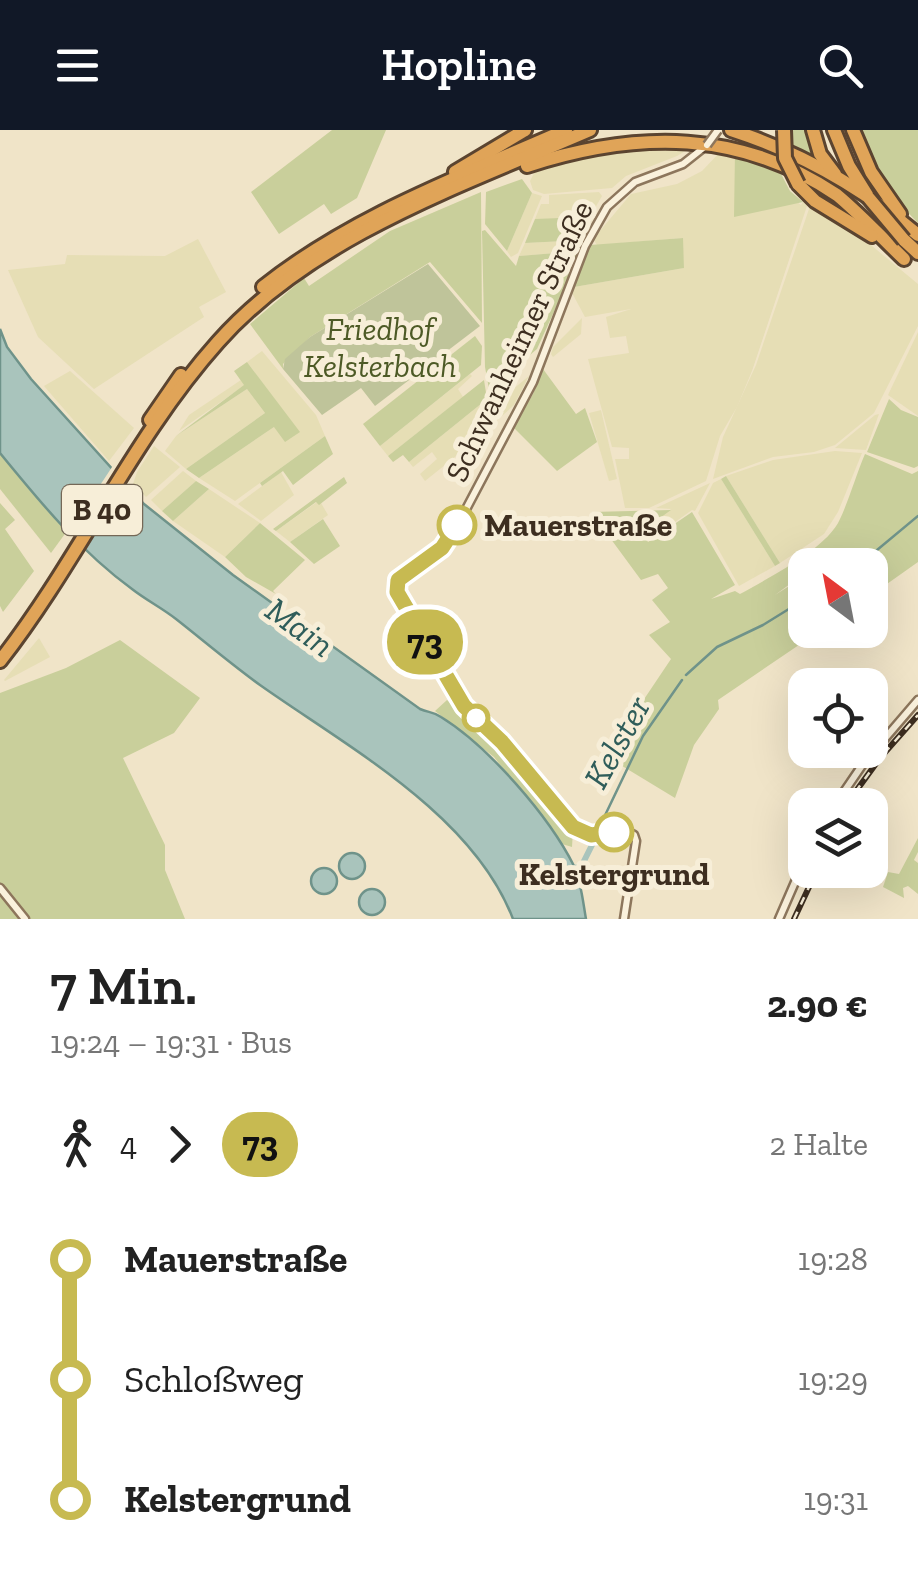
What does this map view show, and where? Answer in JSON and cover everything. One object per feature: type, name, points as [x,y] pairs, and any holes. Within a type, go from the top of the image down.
[{"type":"highway","name":"B 40","points":[[426,192],[525,130]]},
{"type":"highway","name":"B 40","points":[[0,661],[200,350],[254,294],[318,248],[426,192],[566,130]]},
{"type":"highway","name":"B 40","points":[[148,431],[209,352],[270,292],[363,232],[590,130]]},
{"type":"highway","points":[[590,145],[622,130]]},
{"type":"highway","points":[[731,130],[786,151],[840,179],[911,234]]},
{"type":"highway","name":"B 40","points":[[463,186],[590,145],[647,135],[682,134],[752,146],[798,167],[826,186],[910,263],[815,201],[798,184],[784,154],[784,130]]},
{"type":"highway","points":[[813,130],[820,154],[840,179]]},
{"type":"highway","points":[[834,130],[849,166],[879,213],[911,234]]},
{"type":"highway","points":[[853,130],[871,172],[911,234],[918,253]]},
{"type":"highway","name":"B 40","points":[[0,648],[49,584]]},
{"type":"street","name":"Schwanheimer Straße","points":[[624,919],[636,841],[630,831],[591,835],[576,830],[502,742],[464,706],[397,592],[396,582],[442,548],[464,514],[533,382],[585,246],[607,207],[635,182],[679,166],[707,146],[718,130]]},
{"type":"street","points":[[847,788],[918,700]]},
{"type":"street","points":[[0,888],[25,919]]},
{"type":"street","points":[[778,919],[792,888]]},
{"type":"shaded area","points":[[637,143],[689,143],[687,150],[677,156],[626,176],[612,188],[544,194],[533,190],[530,181],[534,173],[576,157]]},
{"type":"shaded area","points":[[729,150],[807,206],[752,371],[720,436],[706,481],[649,508],[625,508],[615,459],[629,459],[629,448],[612,447],[588,359],[629,353],[626,336],[610,338],[606,317],[631,309],[585,317],[571,291],[574,287],[684,268],[682,238],[597,245],[593,239],[631,194],[677,184],[702,171],[721,151]]},
{"type":"shaded area","points":[[599,192],[602,196],[588,220],[535,219],[541,204],[549,204],[549,195]]},
{"type":"shaded area","points":[[532,193],[542,196],[518,253],[511,257],[507,251]]},
{"type":"shaded area","points":[[810,206],[854,231],[918,284],[918,326],[874,413],[835,445],[773,457],[713,479],[723,437],[756,365]]},
{"type":"shaded area","points":[[198,239],[226,292],[199,307],[204,317],[94,389],[38,337],[8,270],[65,264],[67,255],[165,256]]},
{"type":"shaded area","points":[[585,240],[580,251],[519,256],[525,243]]},
{"type":"shaded area","points":[[582,318],[581,334],[553,357],[553,347]]},
{"type":"shaded area","points":[[918,332],[918,416],[888,395]]},
{"type":"shaded area","points":[[262,351],[316,415],[325,436],[235,501],[199,478],[274,427],[299,432],[247,362]]},
{"type":"shaded area","points":[[70,371],[134,428],[109,461],[44,386]]},
{"type":"shaded area","points":[[470,374],[458,389],[463,397],[388,456],[380,446]]},
{"type":"shaded area","points":[[529,376],[514,405],[491,426],[490,408]]},
{"type":"shaded area","points":[[241,380],[245,385],[179,431],[189,415]]},
{"type":"shaded area","points":[[247,389],[265,413],[186,469],[165,451],[176,436]]},
{"type":"shaded area","points":[[487,399],[486,432],[425,481],[420,474],[437,459],[432,452],[413,467],[409,462]]},
{"type":"shaded area","points":[[601,410],[617,479],[609,481],[589,413]]},
{"type":"shaded area","points":[[879,414],[866,450],[835,448],[875,415]]},
{"type":"shaded area","points":[[154,446],[180,467],[146,497],[133,484]]},
{"type":"shaded area","points":[[835,451],[862,453],[838,512],[824,534],[803,548],[788,548],[788,558],[780,563],[726,476],[773,460]]},
{"type":"shaded area","points":[[183,471],[196,481],[162,511],[151,500]]},
{"type":"shaded area","points":[[281,472],[294,495],[261,521],[238,504]]},
{"type":"shaded area","points":[[721,479],[775,566],[739,586],[698,513],[713,483]]},
{"type":"shaded area","points":[[710,483],[695,511],[647,542],[643,530],[671,509],[656,508]]},
{"type":"shaded area","points":[[209,489],[260,523],[225,557],[173,521]]},
{"type":"shaded area","points":[[317,502],[328,515],[290,542],[276,531]]},
{"type":"shaded area","points":[[39,638],[50,657],[5,681],[4,680]]},
{"type":"green space","points":[[332,130],[386,130],[357,198],[331,214],[324,204],[279,234],[251,192]]},
{"type":"green space","points":[[788,130],[806,130],[817,157],[789,146]]},
{"type":"green space","points":[[859,130],[918,130],[918,223],[884,180]]},
{"type":"green space","points":[[735,152],[779,170],[790,191],[803,202],[734,217]]},
{"type":"green space","points":[[522,179],[532,193],[507,251],[485,224],[486,192]]},
{"type":"green space","points":[[481,192],[482,323],[430,262],[310,337],[283,364],[283,369],[250,324],[304,278],[309,286],[390,231]]},
{"type":"green space","points":[[535,219],[588,220],[591,227],[585,240],[525,243]]},
{"type":"green space","points":[[485,230],[516,266],[519,256],[580,251],[576,261],[571,262],[567,283],[537,349],[489,389],[485,367]]},
{"type":"green space","points":[[683,238],[684,268],[574,287],[590,245]]},
{"type":"green space","name":"Friedhof Kelsterbach","points":[[428,264],[480,326],[375,406],[361,388],[322,415],[283,369],[285,359],[310,337]]},
{"type":"green space","points":[[475,336],[482,346],[481,365],[380,446],[363,424]]},
{"type":"green space","points":[[247,362],[300,432],[285,442],[274,427],[199,478],[186,469],[265,413],[247,389],[176,436],[244,385],[234,371]]},
{"type":"green space","points":[[543,369],[576,414],[585,408],[597,442],[557,471],[513,427]]},
{"type":"green space","points":[[484,380],[487,399],[409,462],[403,455],[393,462],[388,456]]},
{"type":"green space","points":[[889,399],[901,410],[918,417],[918,466],[914,468],[867,452]]},
{"type":"green space","points":[[325,436],[333,454],[293,485],[283,471],[262,486],[260,483]]},
{"type":"green space","points":[[0,453],[67,531],[51,553],[0,489]]},
{"type":"green space","points":[[865,454],[912,474],[918,471],[918,562],[888,583],[888,548],[814,548],[833,530]]},
{"type":"green space","points":[[726,476],[780,563],[775,566],[721,479]]},
{"type":"green space","points":[[344,477],[347,483],[319,505],[316,502],[276,531],[273,529]]},
{"type":"green space","points":[[196,481],[209,489],[173,521],[162,511]]},
{"type":"green space","points":[[0,503],[15,520],[5,529],[34,571],[3,612],[0,606]]},
{"type":"green space","points":[[671,510],[643,530],[648,542],[692,512],[735,585],[711,599],[735,591],[740,594],[788,567],[788,585],[775,595],[788,587],[788,648],[795,648],[718,700],[719,709],[694,745],[675,798],[614,761],[620,735],[671,659],[649,635],[670,622],[652,600],[668,588],[658,574],[641,580],[591,512]]},
{"type":"green space","points":[[323,519],[340,546],[314,564],[290,542]]},
{"type":"green space","points":[[260,523],[305,560],[273,591],[276,594],[246,577],[225,557]]},
{"type":"green space","points":[[120,640],[200,698],[174,733],[123,758],[165,845],[165,870],[185,919],[0,919],[0,693],[66,668]]},
{"type":"green space","points":[[447,700],[466,716],[470,714],[519,761],[573,830],[572,847],[562,844],[494,757],[435,711]]},
{"type":"green space","points":[[918,838],[914,860],[918,863],[918,894],[908,886],[903,888],[904,898],[885,888],[888,888],[888,872],[899,874]]},
{"type":"water","name":"Main","points":[[0,329],[7,347],[31,379],[144,504],[233,575],[420,709],[438,715],[459,730],[497,764],[563,846],[578,878],[586,919],[513,919],[494,881],[438,815],[367,758],[260,685],[113,575],[78,543],[0,453]]},
{"type":"water","points":[[352,853],[361,857],[365,866],[361,875],[352,879],[343,875],[339,866],[343,857]]},
{"type":"water","points":[[324,868],[333,872],[337,881],[333,890],[324,894],[315,890],[311,881],[315,872]]},
{"type":"water","points":[[372,889],[381,893],[385,902],[381,911],[372,915],[363,911],[359,902],[363,893]]},
{"type":"pier","points":[[114,464],[129,480],[82,552],[66,537]]},
{"type":"waterway","name":"Kelster","points":[[879,548],[918,516]]},
{"type":"waterway","name":"Kelster","points":[[686,675],[717,647],[788,610]]},
{"type":"waterway","name":"Kelster","points":[[598,830],[643,736],[682,680]]},
{"type":"waterway","name":"Kelster","points":[[569,871],[582,865],[595,839]]},
{"type":"railway","points":[[858,788],[918,715]]},
{"type":"railway","points":[[794,919],[809,888]]},
{"type":"bus line","name":"73","points":[[457,525],[442,548],[398,580],[397,592],[464,706],[502,742],[573,827],[591,835],[614,832]]},
{"type":"place","name":"Mauerstraße","points":[[457,525]]},
{"type":"place","name":"Kelstergrund","points":[[614,832]]}]
